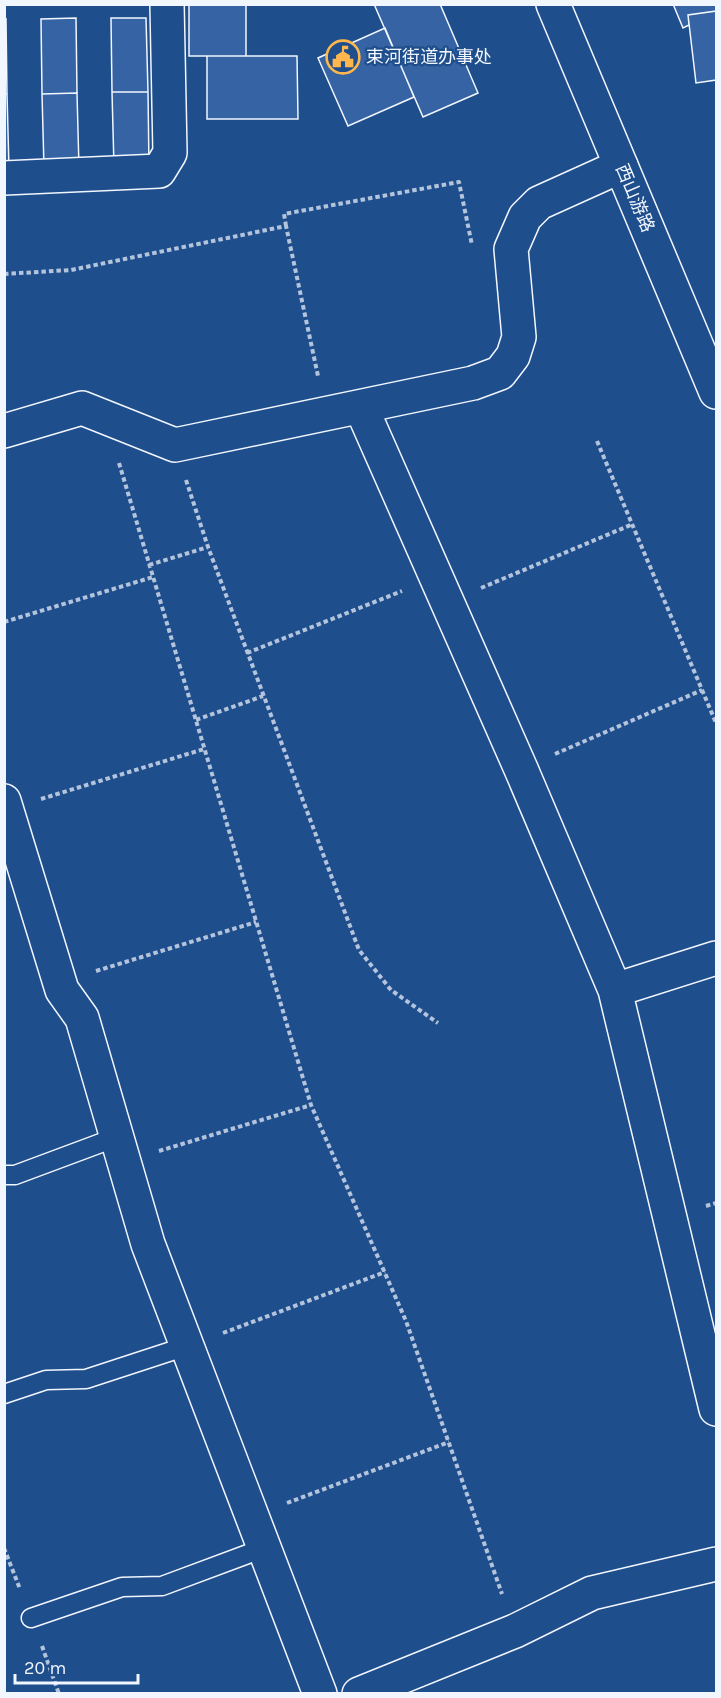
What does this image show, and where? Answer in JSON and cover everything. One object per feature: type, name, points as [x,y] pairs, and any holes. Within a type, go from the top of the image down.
[{"type":"street","points":[[4,178],[159,171],[170,153],[167,4]]},
{"type":"street","name":"西山游路","points":[[553,4],[717,392]]},
{"type":"street","points":[[4,431],[82,408],[175,445],[473,383],[500,373],[513,356],[519,337],[511,249],[525,217],[540,203],[621,166]]},
{"type":"street","points":[[361,407],[521,769],[615,990],[717,1409]]},
{"type":"street","points":[[6,805],[59,983],[82,1018],[148,1244],[320,1694]]},
{"type":"street","points":[[615,990],[717,958]]},
{"type":"street","points":[[359,1694],[515,1631],[592,1593],[717,1564]]},
{"type":"lane","points":[[4,1175],[15,1175],[121,1150]]},
{"type":"lane","points":[[4,1394],[46,1380],[86,1379],[187,1346]]},
{"type":"lane","points":[[31,1618],[122,1587],[162,1586],[264,1548]]},
{"type":"path","points":[[326,413],[284,214],[459,182],[473,249]]},
{"type":"path","points":[[4,274],[71,270],[286,226]]},
{"type":"path","points":[[105,417],[311,1105],[406,1321],[515,1631]]},
{"type":"path","points":[[597,441],[717,723]]},
{"type":"path","points":[[175,445],[208,548],[359,950],[392,990],[438,1023]]},
{"type":"path","points":[[247,653],[442,590],[633,524]]},
{"type":"path","points":[[149,566],[208,548]]},
{"type":"path","points":[[4,622],[153,577]]},
{"type":"path","points":[[521,769],[702,690]]},
{"type":"path","points":[[196,720],[263,696]]},
{"type":"path","points":[[6,805],[204,749]]},
{"type":"path","points":[[59,983],[256,922]]},
{"type":"path","points":[[121,1150],[311,1105]]},
{"type":"path","points":[[187,1346],[385,1272]]},
{"type":"path","points":[[252,1516],[449,1442]]},
{"type":"building","points":[[189,4],[246,4],[246,56],[189,56]]},
{"type":"building","points":[[374,4],[440,4],[478,93],[423,117]]},
{"type":"building","points":[[673,4],[716,4],[716,11],[688,15],[689,25],[683,28]]},
{"type":"building","points":[[716,11],[716,80],[696,83],[688,15]]},
{"type":"building","points":[[76,18],[77,93],[42,94],[41,19]]},
{"type":"building","points":[[111,18],[146,18],[148,92],[112,92]]},
{"type":"building","points":[[6,19],[7,94],[4,94],[4,20]]},
{"type":"building","points":[[385,28],[414,97],[348,126],[318,58]]},
{"type":"building","points":[[207,56],[297,56],[298,119],[207,119]]},
{"type":"building","points":[[112,92],[148,92],[149,167],[114,167]]},
{"type":"building","points":[[77,93],[79,168],[44,168],[42,94]]},
{"type":"building","points":[[4,94],[7,94],[9,169],[4,169]]},
{"type":"place","name":"束河街道办事处","points":[[343,57]]}]
